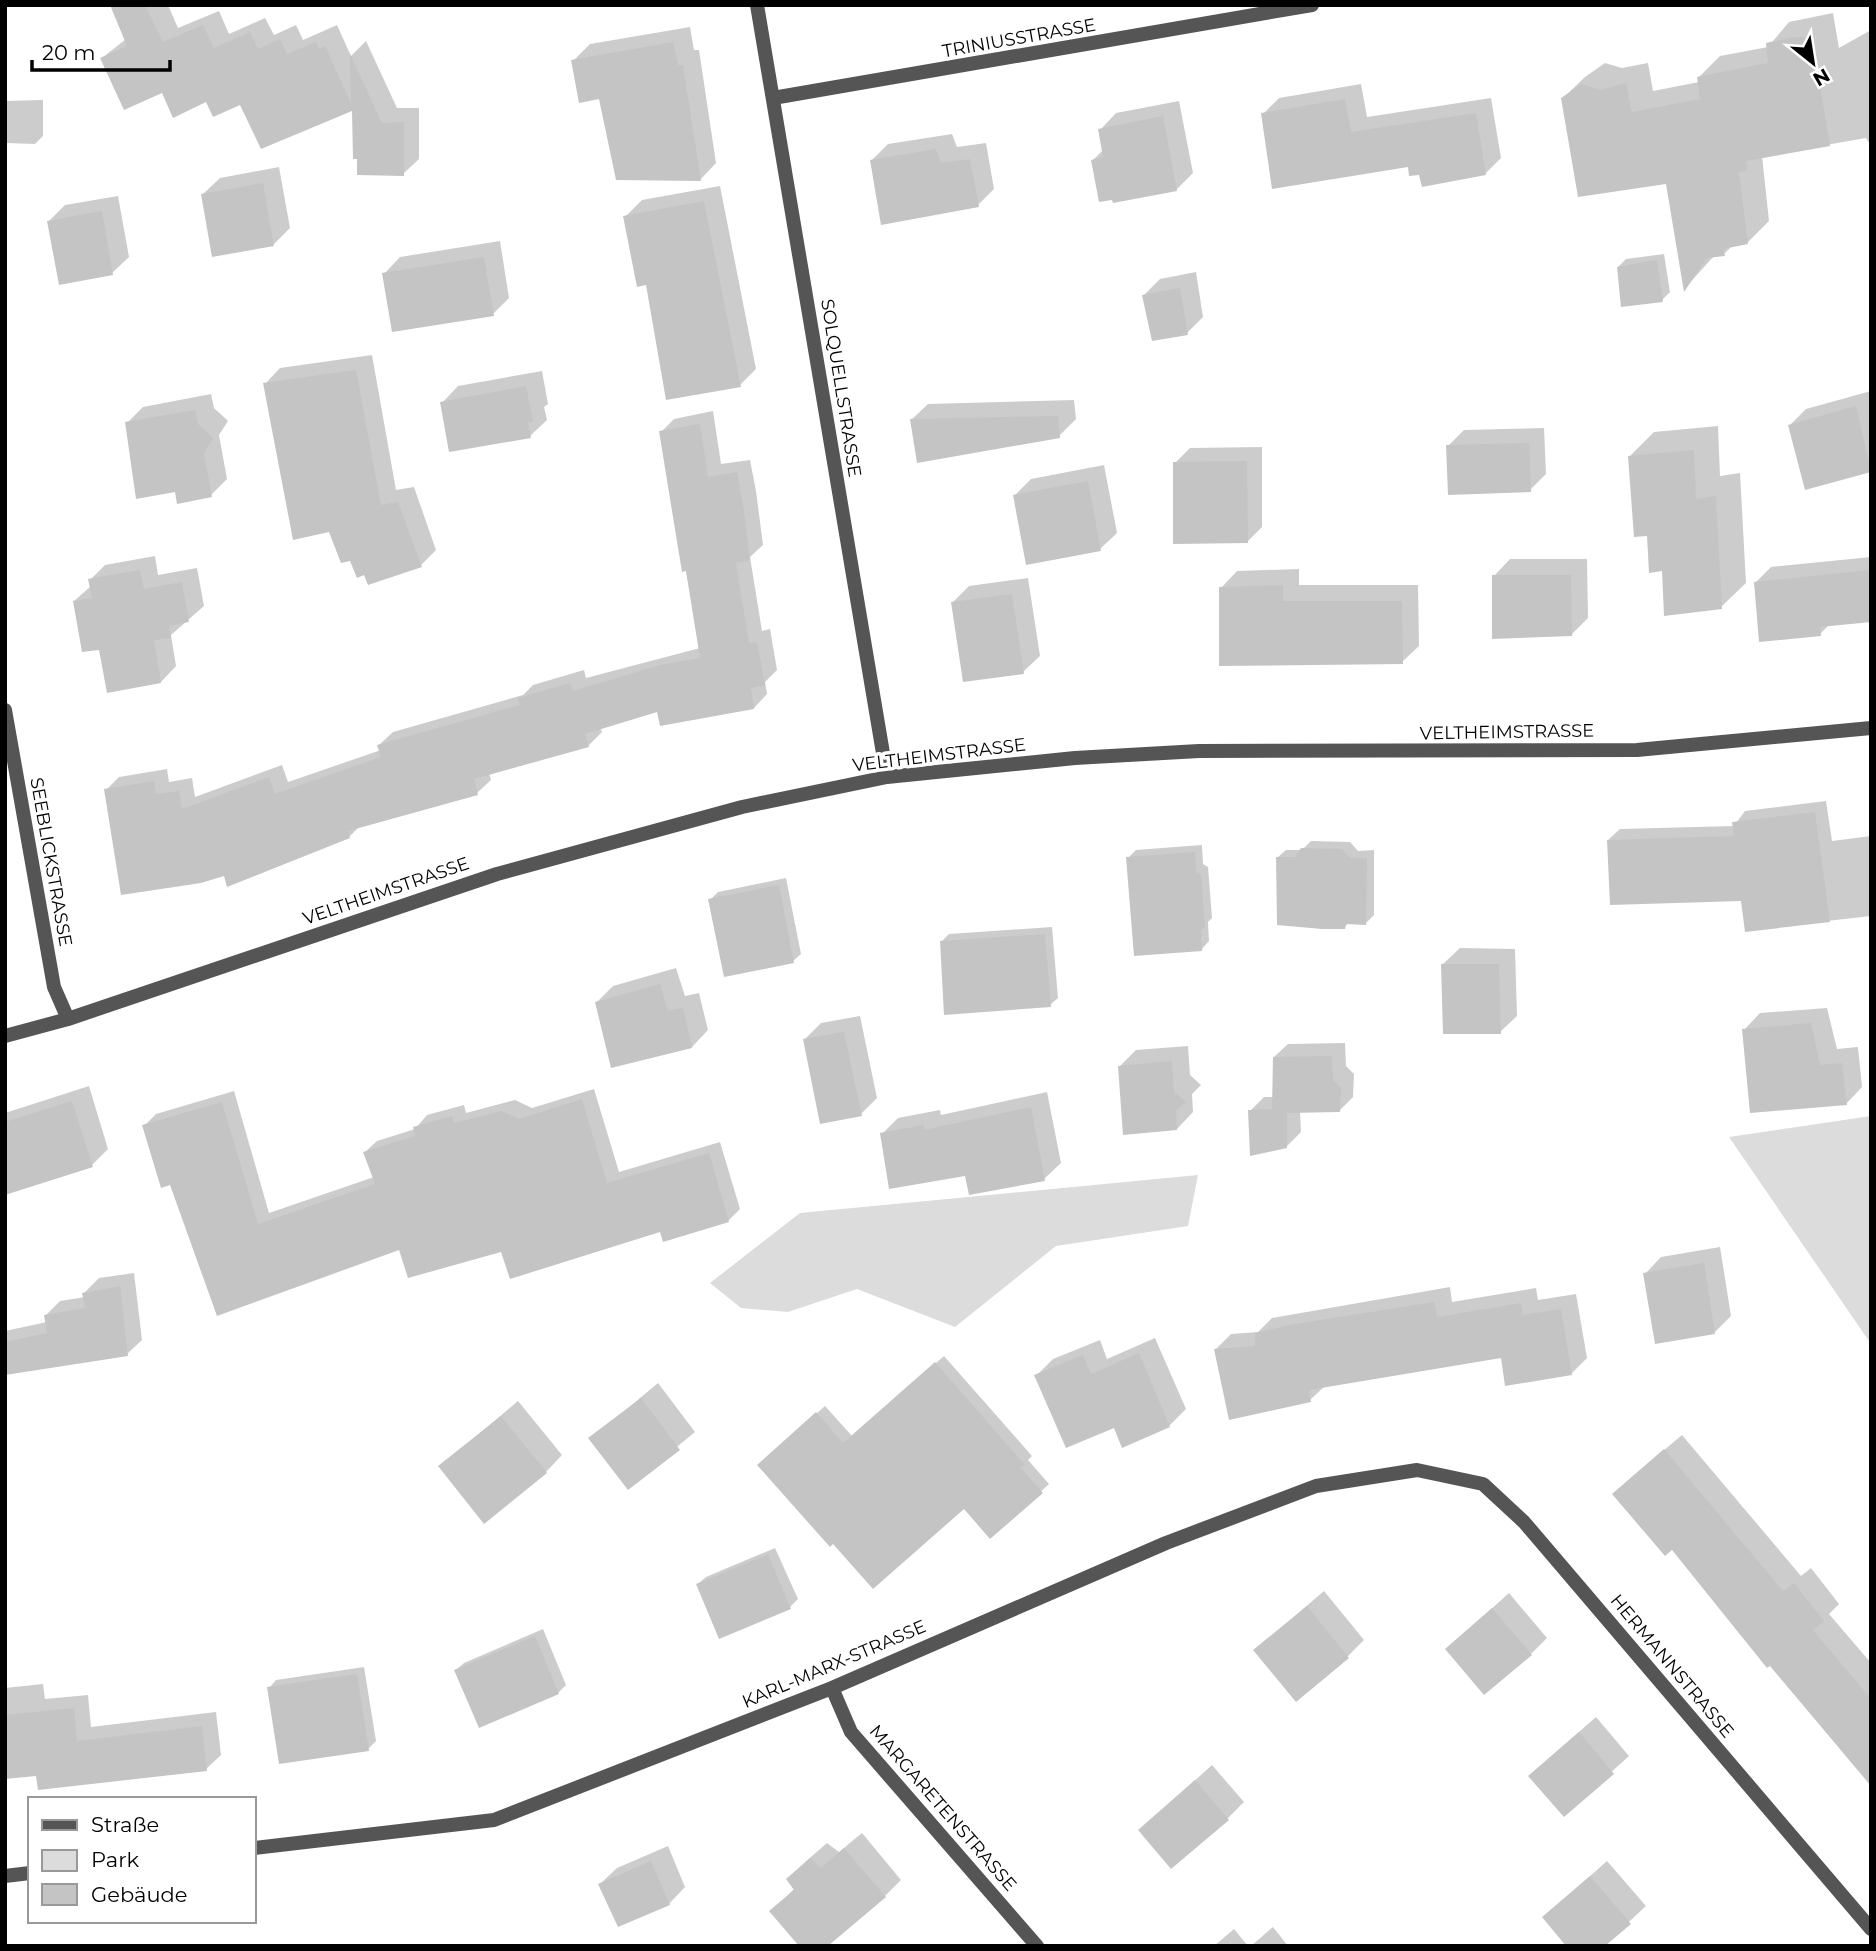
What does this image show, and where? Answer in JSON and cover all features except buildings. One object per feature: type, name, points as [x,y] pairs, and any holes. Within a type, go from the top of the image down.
[{"type":"street","name":"SOLQUELLSTRASSE","points":[[757,5],[887,777]]},
{"type":"street","name":"TRINIUSSTRASSE","points":[[773,98],[1312,5]]},
{"type":"street","name":"SEEBLICKSTRASSE","points":[[5,710],[54,987],[68,1019]]},
{"type":"street","name":"VELTHEIMSTRASSE","points":[[5,1036],[68,1019],[497,874],[742,807],[887,777],[1076,758],[1199,751],[1637,750],[1871,728]]},
{"type":"street","name":"KARL-MARX-STRASSE","points":[[256,1848],[494,1820],[832,1688],[1166,1543],[1316,1486],[1417,1469]]},
{"type":"street","name":"HERMANNSTRASSE","points":[[1417,1469],[1483,1484],[1524,1522],[1871,1929]]},
{"type":"street","name":"MARGARETENSTRASSE","points":[[832,1688],[851,1732],[1037,1946]]},
{"type":"street","points":[[5,1876],[28,1873]]},
{"type":"green space","points":[[1871,1116],[1871,1344],[1729,1137]]},
{"type":"green space","points":[[1198,1175],[1188,1226],[1056,1246],[955,1327],[857,1289],[788,1312],[741,1308],[710,1283],[800,1213]]}]
